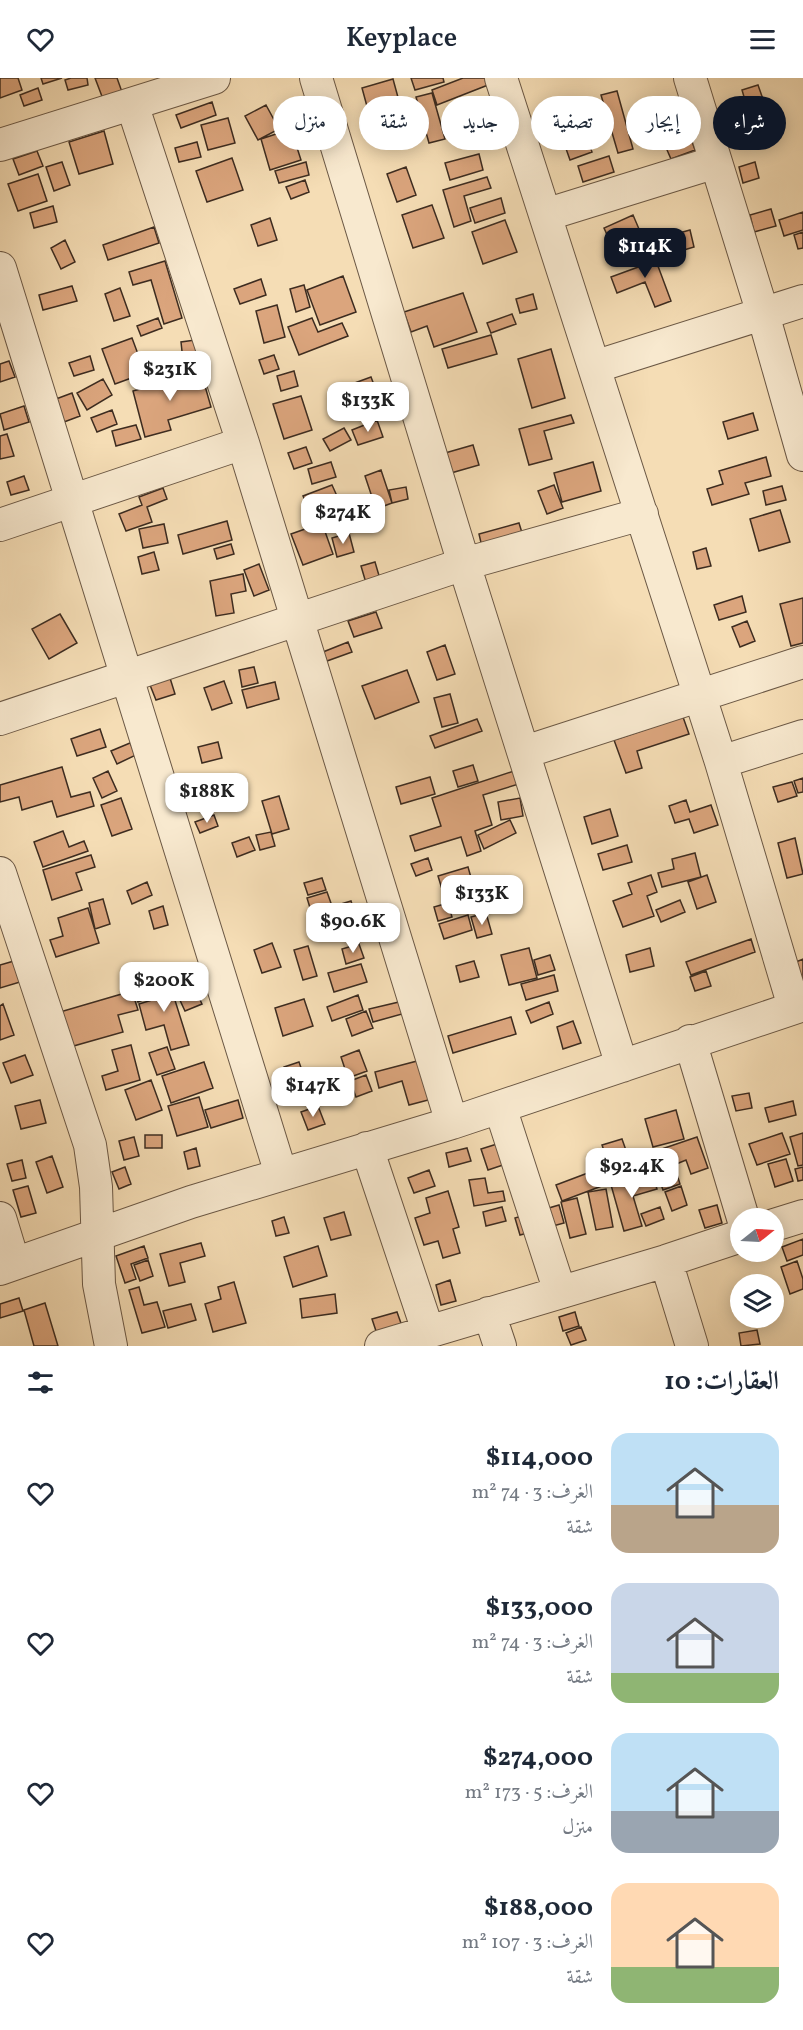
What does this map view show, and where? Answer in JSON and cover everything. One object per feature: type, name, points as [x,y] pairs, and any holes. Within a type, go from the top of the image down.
[{"type":"street","points":[[0,145],[213,78]]},
{"type":"street","points":[[316,78],[464,564],[622,1066]]},
{"type":"street","points":[[0,1218],[7,1267],[281,1174],[452,1123],[799,1006],[501,78]]},
{"type":"street","points":[[690,78],[763,314],[803,454]]},
{"type":"street","points":[[132,104],[243,443],[452,1123]]},
{"type":"street","points":[[545,215],[716,162]]},
{"type":"street","points":[[0,268],[281,1174]]},
{"type":"street","points":[[594,367],[803,301]]},
{"type":"street","points":[[0,525],[243,443]]},
{"type":"street","points":[[0,719],[464,564],[642,514]]},
{"type":"street","points":[[525,752],[803,662]]},
{"type":"street","points":[[721,762],[803,736]]},
{"type":"street","points":[[3,893],[90,1145],[96,1187],[99,1284],[111,1346]]},
{"type":"street","points":[[690,1041],[740,1208]]},
{"type":"street","points":[[500,1107],[560,1292]]},
{"type":"street","points":[[367,1148],[428,1332]]},
{"type":"street","points":[[784,1222],[803,1215]]},
{"type":"street","points":[[381,1346],[730,1240]]},
{"type":"street","points":[[666,1261],[692,1346]]},
{"type":"street","points":[[489,1313],[500,1346]]},
{"type":"building","points":[[0,78],[18,78],[22,90],[0,98]]},
{"type":"building","points":[[41,78],[62,78],[43,84]]},
{"type":"building","points":[[87,78],[88,85],[68,90],[65,80]]},
{"type":"building","points":[[95,78],[117,78],[122,92],[103,99]]},
{"type":"building","points":[[411,78],[443,78],[444,82],[415,90]]},
{"type":"building","points":[[463,78],[485,78],[488,85],[460,96],[441,96],[441,103],[437,105],[432,90]]},
{"type":"building","points":[[393,79],[398,96],[364,96],[362,88]]},
{"type":"building","points":[[758,85],[762,96],[744,96],[742,90]]},
{"type":"building","points":[[38,88],[42,100],[24,106],[20,95]]},
{"type":"building","points":[[617,91],[626,124],[626,150],[629,150],[618,153],[614,139],[614,96],[601,95]]},
{"type":"building","points":[[432,93],[441,125],[441,140],[429,143],[429,96],[420,96]]},
{"type":"building","points":[[212,102],[216,115],[181,128],[176,115]]},
{"type":"building","points":[[266,105],[273,118],[273,132],[258,140],[245,116]]},
{"type":"building","points":[[228,118],[235,143],[208,150],[201,125]]},
{"type":"building","points":[[104,131],[113,164],[79,174],[69,142]]},
{"type":"building","points":[[273,135],[273,150],[298,150],[301,160],[270,170],[261,139]]},
{"type":"building","points":[[197,142],[201,157],[179,162],[175,148]]},
{"type":"building","points":[[566,150],[591,150],[592,152],[570,160]]},
{"type":"building","points":[[667,150],[695,150],[671,159]]},
{"type":"building","points":[[37,151],[43,166],[19,175],[13,159]]},
{"type":"building","points":[[479,154],[483,170],[450,180],[445,163]]},
{"type":"building","points":[[609,156],[614,172],[583,182],[578,166]]},
{"type":"building","points":[[232,158],[243,190],[207,202],[196,171]]},
{"type":"building","points":[[62,162],[70,185],[54,191],[46,167]]},
{"type":"building","points":[[306,162],[309,175],[279,183],[275,171]]},
{"type":"building","points":[[755,162],[759,178],[743,183],[739,167]]},
{"type":"building","points":[[406,167],[416,195],[397,202],[387,174]]},
{"type":"building","points":[[38,174],[47,201],[18,211],[8,184]]},
{"type":"building","points":[[487,177],[491,188],[464,196],[471,221],[454,227],[443,190]]},
{"type":"building","points":[[305,180],[309,192],[291,199],[286,187]]},
{"type":"building","points":[[501,198],[505,213],[475,223],[470,208]]},
{"type":"building","points":[[432,205],[444,238],[413,248],[402,215]]},
{"type":"building","points":[[53,206],[57,222],[34,228],[30,213]]},
{"type":"building","points":[[771,209],[776,226],[754,232],[750,215]]},
{"type":"building","points":[[803,212],[803,230],[784,236],[779,220]]},
{"type":"building","points":[[633,215],[639,229],[610,241],[604,228]]},
{"type":"building","points":[[270,218],[277,240],[258,246],[251,225]]},
{"type":"building","points":[[505,220],[517,252],[483,264],[472,232]]},
{"type":"building","points":[[154,227],[159,243],[108,260],[103,245]]},
{"type":"building","points":[[690,230],[694,247],[677,252],[672,235]]},
{"type":"building","points":[[803,232],[803,248],[798,249],[794,235]]},
{"type":"building","points":[[65,240],[75,262],[61,269],[51,248]]},
{"type":"building","points":[[652,250],[671,301],[655,307],[645,282],[617,293],[611,277],[641,266],[637,255]]},
{"type":"building","points":[[165,261],[182,318],[164,324],[151,280],[133,285],[129,272]]},
{"type":"building","points":[[343,276],[356,312],[320,325],[307,290]]},
{"type":"building","points":[[261,279],[266,295],[240,304],[234,289]]},
{"type":"building","points":[[304,285],[310,307],[296,312],[290,289]]},
{"type":"building","points":[[72,286],[77,301],[43,310],[39,295]]},
{"type":"building","points":[[120,288],[130,316],[114,321],[105,294]]},
{"type":"building","points":[[463,293],[477,332],[434,347],[427,326],[411,332],[404,312]]},
{"type":"building","points":[[533,294],[537,309],[520,313],[516,299]]},
{"type":"building","points":[[277,305],[285,337],[264,343],[256,311]]},
{"type":"building","points":[[512,314],[516,324],[491,333],[487,323]]},
{"type":"building","points":[[158,318],[162,328],[141,336],[137,326]]},
{"type":"building","points":[[312,318],[318,332],[342,323],[348,336],[299,355],[288,327]]},
{"type":"building","points":[[491,335],[497,354],[448,368],[442,349]]},
{"type":"building","points":[[132,338],[145,373],[115,384],[102,349]]},
{"type":"building","points":[[195,340],[198,368],[184,370],[181,342]]},
{"type":"building","points":[[551,349],[565,398],[532,408],[518,359]]},
{"type":"building","points":[[274,355],[279,369],[264,374],[259,360]]},
{"type":"building","points":[[90,356],[94,370],[74,376],[69,363]]},
{"type":"building","points":[[9,361],[15,377],[0,382],[0,364]]},
{"type":"building","points":[[294,371],[298,386],[281,391],[277,376]]},
{"type":"building","points":[[201,372],[211,407],[168,420],[171,430],[145,437],[133,391]]},
{"type":"building","points":[[371,377],[376,390],[361,396],[368,414],[352,419],[341,388]]},
{"type":"building","points":[[103,379],[112,395],[87,410],[77,393]]},
{"type":"building","points":[[72,393],[80,416],[64,422],[56,399]]},
{"type":"building","points":[[301,396],[312,430],[284,439],[273,404]]},
{"type":"building","points":[[24,406],[29,422],[4,430],[0,414]]},
{"type":"building","points":[[112,410],[117,424],[97,432],[91,418]]},
{"type":"building","points":[[753,413],[758,430],[728,439],[723,422]]},
{"type":"building","points":[[571,415],[574,423],[544,431],[552,459],[529,465],[519,429]]},
{"type":"building","points":[[377,420],[383,437],[358,445],[352,430]]},
{"type":"building","points":[[136,425],[141,439],[116,446],[112,431]]},
{"type":"building","points":[[344,428],[351,440],[330,451],[323,439]]},
{"type":"building","points":[[7,434],[14,456],[0,459],[0,436]]},
{"type":"building","points":[[473,445],[479,465],[451,473],[445,453]]},
{"type":"building","points":[[306,447],[312,463],[294,469],[288,453]]},
{"type":"building","points":[[766,457],[771,476],[745,483],[749,494],[712,505],[707,489],[723,484],[719,471]]},
{"type":"building","points":[[331,462],[336,477],[312,484],[308,469]]},
{"type":"building","points":[[593,462],[601,491],[562,502],[554,473]]},
{"type":"building","points":[[381,470],[392,503],[376,509],[365,476]]},
{"type":"building","points":[[24,476],[29,490],[11,495],[7,482]]},
{"type":"building","points":[[332,485],[337,496],[308,507],[303,496]]},
{"type":"building","points":[[554,485],[563,508],[547,514],[538,491]]},
{"type":"building","points":[[782,486],[786,500],[766,505],[763,491]]},
{"type":"building","points":[[406,487],[408,499],[392,503],[389,490]]},
{"type":"building","points":[[163,488],[167,499],[147,507],[152,522],[126,531],[119,514],[142,505],[139,497]]},
{"type":"building","points":[[780,510],[790,542],[759,551],[750,519]]},
{"type":"building","points":[[227,521],[232,540],[183,554],[178,535]]},
{"type":"building","points":[[322,523],[333,554],[303,565],[291,534]]},
{"type":"building","points":[[519,523],[523,536],[482,547],[479,534]]},
{"type":"building","points":[[164,524],[168,543],[143,548],[139,529]]},
{"type":"building","points":[[349,533],[354,552],[337,557],[332,538]]},
{"type":"building","points":[[231,544],[234,554],[217,559],[214,549]]},
{"type":"building","points":[[706,548],[711,566],[697,569],[693,552]]},
{"type":"building","points":[[154,552],[159,570],[142,574],[138,557]]},
{"type":"building","points":[[375,562],[380,579],[366,583],[361,566]]},
{"type":"building","points":[[259,564],[269,590],[254,596],[244,570]]},
{"type":"building","points":[[243,574],[246,591],[231,594],[234,613],[216,616],[210,581]]},
{"type":"building","points":[[742,596],[746,612],[719,620],[714,605]]},
{"type":"building","points":[[803,598],[803,643],[791,646],[780,604]]},
{"type":"building","points":[[376,612],[382,628],[354,637],[348,621]]},
{"type":"building","points":[[60,614],[77,643],[49,659],[32,629]]},
{"type":"building","points":[[747,621],[755,641],[740,647],[732,627]]},
{"type":"building","points":[[348,642],[352,652],[327,661],[323,652]]},
{"type":"building","points":[[445,645],[455,674],[437,680],[427,652]]},
{"type":"building","points":[[254,667],[258,683],[242,687],[239,670]]},
{"type":"building","points":[[407,670],[419,702],[375,719],[362,686]]},
{"type":"building","points":[[170,678],[175,694],[156,700],[150,685]]},
{"type":"building","points":[[224,681],[232,703],[212,710],[204,688]]},
{"type":"building","points":[[275,682],[279,699],[247,708],[242,690]]},
{"type":"building","points":[[450,694],[458,723],[442,727],[434,698]]},
{"type":"building","points":[[683,717],[689,734],[637,751],[642,768],[626,773],[614,740]]},
{"type":"building","points":[[477,719],[482,731],[435,748],[430,736]]},
{"type":"building","points":[[100,729],[106,747],[77,756],[71,739]]},
{"type":"building","points":[[218,742],[222,758],[202,763],[198,747]]},
{"type":"building","points":[[130,743],[136,755],[117,764],[111,751]]},
{"type":"building","points":[[473,765],[478,781],[458,787],[453,771]]},
{"type":"building","points":[[62,767],[71,797],[90,792],[94,806],[57,817],[52,801],[22,810],[19,797],[0,802],[0,785]]},
{"type":"building","points":[[517,770],[522,783],[483,795],[492,825],[475,831],[481,851],[467,856],[461,837],[415,851],[410,836],[441,826],[432,798]]},
{"type":"building","points":[[108,771],[117,791],[102,798],[93,778]]},
{"type":"building","points":[[430,777],[435,794],[401,804],[396,787]]},
{"type":"building","points":[[803,778],[803,792],[798,793],[794,781]]},
{"type":"building","points":[[792,782],[797,796],[778,802],[773,787]]},
{"type":"building","points":[[279,796],[289,829],[272,834],[262,801]]},
{"type":"building","points":[[121,798],[132,829],[112,836],[101,805]]},
{"type":"building","points":[[520,798],[523,816],[501,820],[498,802]]},
{"type":"building","points":[[686,800],[690,812],[711,805],[718,825],[694,833],[689,819],[675,823],[669,806]]},
{"type":"building","points":[[610,809],[618,836],[592,844],[584,817]]},
{"type":"building","points":[[214,815],[218,826],[200,833],[195,822]]},
{"type":"building","points":[[510,820],[516,833],[484,849],[478,835]]},
{"type":"building","points":[[63,831],[69,847],[84,841],[88,851],[43,867],[34,842]]},
{"type":"building","points":[[271,832],[275,846],[260,850],[256,835]]},
{"type":"building","points":[[249,837],[255,850],[237,857],[232,843]]},
{"type":"building","points":[[795,838],[803,874],[787,878],[778,843]]},
{"type":"building","points":[[627,845],[632,862],[603,870],[598,854]]},
{"type":"building","points":[[695,853],[701,877],[662,887],[658,873],[674,869],[672,859]]},
{"type":"building","points":[[91,855],[95,867],[76,873],[82,890],[52,900],[43,870]]},
{"type":"building","points":[[428,858],[432,870],[416,876],[411,864]]},
{"type":"building","points":[[468,867],[472,881],[442,889],[438,876]]},
{"type":"building","points":[[651,875],[657,892],[647,896],[654,916],[623,927],[613,901],[632,894],[628,883]]},
{"type":"building","points":[[707,875],[716,902],[697,909],[688,882]]},
{"type":"building","points":[[322,878],[326,890],[308,895],[304,883]]},
{"type":"building","points":[[147,882],[152,895],[132,904],[127,891]]},
{"type":"building","points":[[327,892],[332,906],[311,911],[307,898]]},
{"type":"building","points":[[103,899],[110,924],[95,929],[89,903]]},
{"type":"building","points":[[680,900],[685,912],[661,922],[656,910]]},
{"type":"building","points":[[351,901],[356,917],[335,923],[331,907]]},
{"type":"building","points":[[448,903],[452,917],[438,921],[434,907]]},
{"type":"building","points":[[163,906],[168,925],[154,929],[149,911]]},
{"type":"building","points":[[88,908],[99,943],[56,957],[50,940],[63,936],[58,918]]},
{"type":"building","points":[[329,908],[333,920],[317,925],[313,914]]},
{"type":"building","points":[[486,913],[492,934],[477,938],[471,917]]},
{"type":"building","points":[[468,915],[472,930],[444,939],[439,924]]},
{"type":"building","points":[[751,939],[755,952],[691,975],[686,962]]},
{"type":"building","points":[[272,943],[281,967],[262,973],[254,950]]},
{"type":"building","points":[[359,944],[364,958],[346,964],[342,949]]},
{"type":"building","points":[[308,946],[317,976],[303,980],[294,950]]},
{"type":"building","points":[[529,948],[537,978],[509,985],[501,955]]},
{"type":"building","points":[[650,948],[654,966],[630,972],[626,955]]},
{"type":"building","points":[[550,955],[555,970],[538,975],[534,960]]},
{"type":"building","points":[[803,959],[803,985],[796,962]]},
{"type":"building","points":[[14,961],[20,982],[0,988],[0,965]]},
{"type":"building","points":[[474,961],[479,977],[460,982],[456,966]]},
{"type":"building","points":[[361,964],[367,982],[334,992],[328,973]]},
{"type":"building","points":[[706,971],[711,986],[695,991],[690,977]]},
{"type":"building","points":[[141,972],[150,997],[138,1002],[128,977]]},
{"type":"building","points":[[554,975],[558,991],[526,1000],[521,984]]},
{"type":"building","points":[[168,978],[189,1045],[171,1050],[164,1025],[146,1030],[139,1004],[152,1000],[147,984]]},
{"type":"building","points":[[195,989],[202,1004],[185,1011],[178,996]]},
{"type":"building","points":[[132,991],[138,1010],[118,1015],[123,1032],[70,1047],[60,1012]]},
{"type":"building","points":[[358,995],[363,1010],[332,1021],[327,1007]]},
{"type":"building","points":[[304,999],[313,1026],[283,1036],[275,1008]]},
{"type":"building","points":[[399,1002],[402,1014],[373,1022],[369,1009]]},
{"type":"building","points":[[549,1002],[553,1014],[531,1023],[526,1011]]},
{"type":"building","points":[[3,1004],[14,1035],[0,1040],[0,1006]]},
{"type":"building","points":[[366,1011],[373,1028],[352,1036],[346,1019]]},
{"type":"building","points":[[511,1017],[516,1034],[453,1053],[448,1036]]},
{"type":"building","points":[[573,1021],[581,1043],[563,1049],[557,1027]]},
{"type":"building","points":[[131,1045],[140,1080],[106,1090],[102,1076],[118,1071],[112,1050]]},
{"type":"building","points":[[167,1047],[175,1069],[157,1075],[149,1053]]},
{"type":"building","points":[[359,1050],[367,1071],[348,1078],[341,1057]]},
{"type":"building","points":[[25,1055],[33,1075],[11,1083],[3,1063]]},
{"type":"building","points":[[421,1060],[432,1099],[409,1105],[402,1081],[379,1088],[375,1072]]},
{"type":"building","points":[[204,1062],[213,1088],[171,1103],[162,1076]]},
{"type":"building","points":[[299,1062],[305,1079],[290,1084],[284,1067]]},
{"type":"building","points":[[366,1075],[372,1091],[356,1097],[350,1081]]},
{"type":"building","points":[[151,1080],[162,1110],[136,1120],[125,1090]]},
{"type":"building","points":[[749,1093],[752,1108],[736,1111],[732,1096]]},
{"type":"building","points":[[199,1097],[208,1127],[177,1136],[168,1106]]},
{"type":"building","points":[[40,1100],[46,1123],[21,1129],[15,1106]]},
{"type":"building","points":[[238,1100],[243,1118],[211,1128],[205,1110]]},
{"type":"building","points":[[793,1101],[796,1115],[769,1122],[765,1108]]},
{"type":"building","points":[[318,1106],[325,1124],[308,1130],[301,1112]]},
{"type":"building","points":[[676,1110],[684,1139],[653,1147],[645,1119]]},
{"type":"building","points":[[782,1133],[790,1154],[757,1165],[749,1144]]},
{"type":"building","points":[[803,1133],[803,1165],[798,1166],[790,1137]]},
{"type":"building","points":[[145,1135],[162,1135],[162,1148],[145,1148]]},
{"type":"building","points":[[134,1137],[139,1156],[124,1160],[119,1141]]},
{"type":"building","points":[[697,1137],[708,1168],[691,1174],[686,1160],[674,1165],[680,1184],[663,1190],[650,1153]]},
{"type":"building","points":[[622,1139],[628,1156],[608,1162],[602,1145]]},
{"type":"building","points":[[497,1144],[503,1165],[488,1170],[481,1149]]},
{"type":"building","points":[[196,1148],[200,1166],[188,1169],[184,1152]]},
{"type":"building","points":[[467,1148],[471,1161],[449,1167],[446,1153]]},
{"type":"building","points":[[52,1156],[63,1187],[47,1193],[36,1162]]},
{"type":"building","points":[[786,1159],[793,1181],[775,1187],[768,1164]]},
{"type":"building","points":[[22,1160],[26,1178],[12,1181],[7,1164]]},
{"type":"building","points":[[125,1167],[131,1184],[119,1189],[112,1172]]},
{"type":"building","points":[[803,1167],[803,1180],[798,1181],[795,1169]]},
{"type":"building","points":[[601,1168],[607,1184],[562,1201],[556,1185]]},
{"type":"building","points":[[429,1170],[435,1186],[414,1193],[408,1178]]},
{"type":"building","points":[[652,1173],[657,1189],[633,1196],[642,1226],[624,1231],[611,1185]]},
{"type":"building","points":[[485,1178],[488,1193],[503,1191],[505,1201],[474,1206],[469,1180]]},
{"type":"building","points":[[28,1186],[36,1213],[21,1217],[13,1190]]},
{"type":"building","points":[[681,1186],[687,1205],[672,1211],[665,1192]]},
{"type":"building","points":[[606,1189],[613,1227],[596,1230],[588,1192]]},
{"type":"building","points":[[448,1191],[459,1227],[453,1229],[460,1253],[443,1258],[438,1241],[424,1245],[415,1218],[430,1213],[426,1198]]},
{"type":"building","points":[[577,1198],[586,1234],[570,1238],[561,1202]]},
{"type":"building","points":[[559,1205],[564,1223],[520,1235],[515,1218]]},
{"type":"building","points":[[717,1205],[722,1223],[705,1228],[699,1210]]},
{"type":"building","points":[[502,1207],[506,1221],[486,1226],[483,1212]]},
{"type":"building","points":[[660,1207],[664,1219],[646,1226],[641,1214]]},
{"type":"building","points":[[344,1212],[351,1235],[331,1240],[324,1218]]},
{"type":"building","points":[[284,1217],[289,1233],[276,1236],[272,1221]]},
{"type":"building","points":[[803,1239],[803,1255],[787,1261],[784,1246]]},
{"type":"building","points":[[201,1243],[205,1256],[180,1263],[185,1282],[169,1286],[160,1254]]},
{"type":"building","points":[[144,1246],[148,1258],[131,1264],[136,1279],[125,1283],[116,1256]]},
{"type":"building","points":[[318,1246],[327,1276],[293,1287],[284,1257]]},
{"type":"building","points":[[148,1260],[153,1276],[140,1281],[134,1265]]},
{"type":"building","points":[[797,1261],[803,1279],[803,1289],[790,1294],[781,1267]]},
{"type":"building","points":[[450,1280],[456,1301],[441,1305],[436,1285]]},
{"type":"building","points":[[234,1282],[246,1323],[213,1332],[205,1304],[221,1299],[218,1287]]},
{"type":"building","points":[[139,1287],[144,1305],[157,1302],[165,1327],[142,1333],[129,1290]]},
{"type":"building","points":[[335,1294],[337,1313],[302,1318],[300,1299]]},
{"type":"building","points":[[19,1298],[23,1311],[0,1318],[0,1304]]},
{"type":"building","points":[[45,1303],[58,1346],[34,1346],[24,1310]]},
{"type":"building","points":[[191,1304],[196,1320],[168,1328],[163,1311]]},
{"type":"building","points":[[397,1312],[402,1326],[377,1334],[372,1319]]},
{"type":"building","points":[[575,1312],[579,1326],[563,1331],[559,1317]]},
{"type":"building","points":[[581,1327],[586,1340],[571,1345],[566,1333]]},
{"type":"building","points":[[757,1330],[760,1344],[741,1346],[739,1333]]}]
